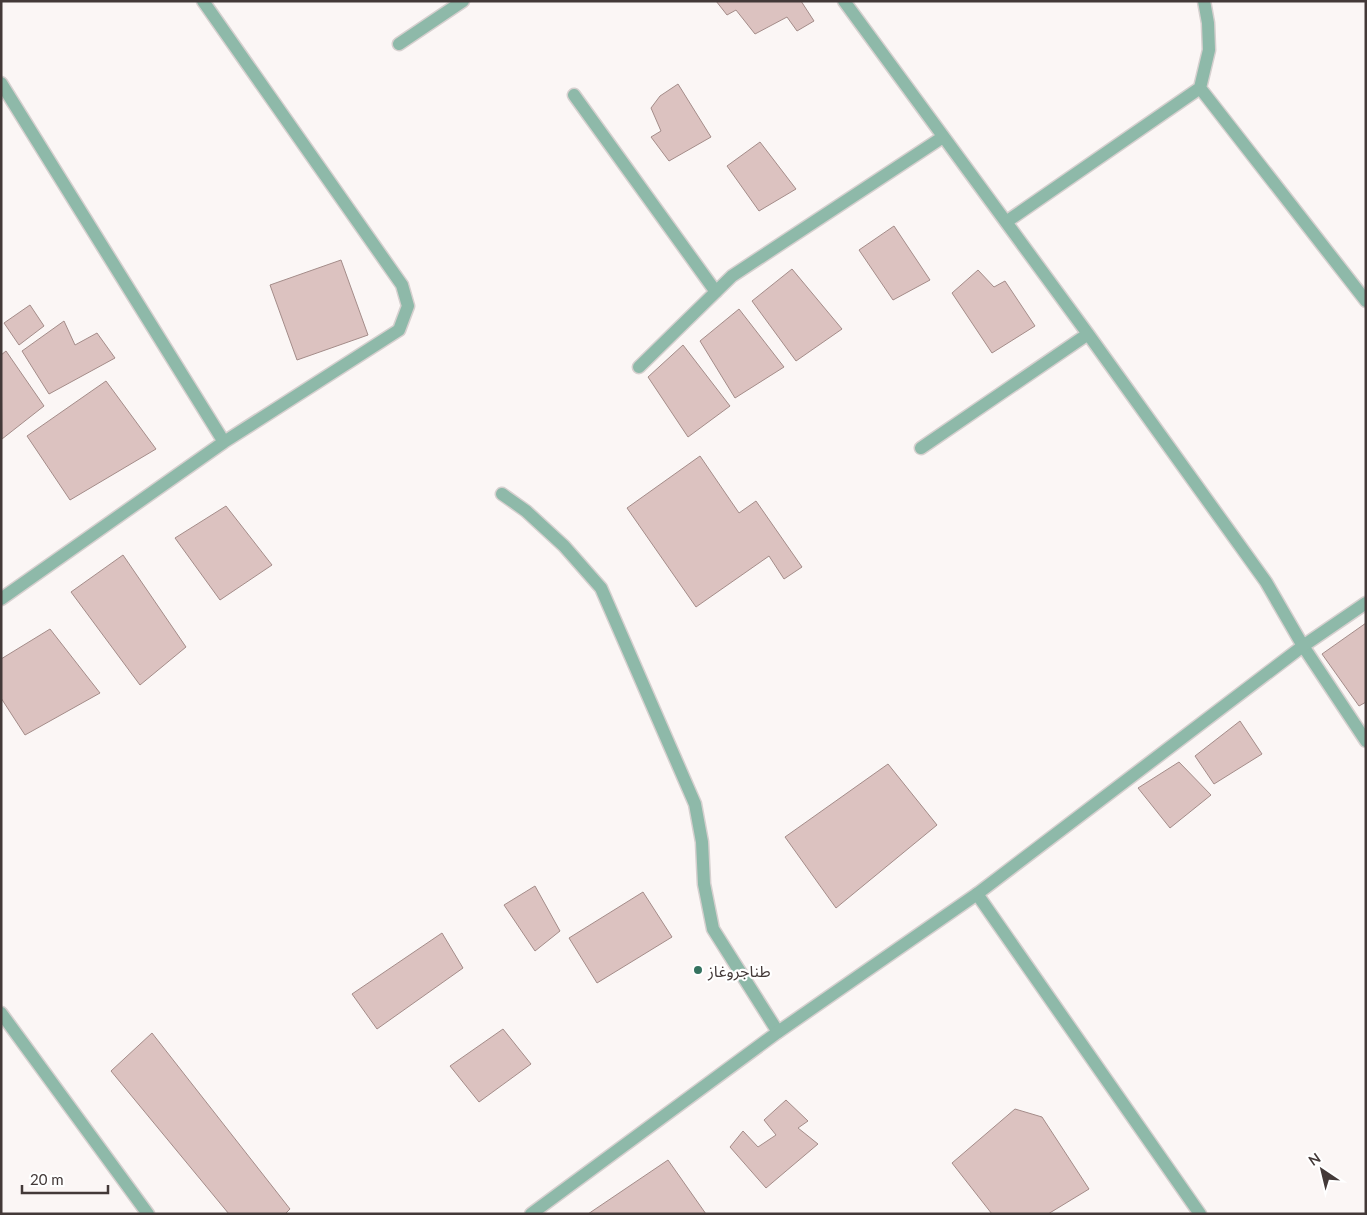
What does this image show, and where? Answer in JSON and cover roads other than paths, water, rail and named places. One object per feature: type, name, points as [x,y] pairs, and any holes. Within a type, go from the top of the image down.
[{"type":"street","points":[[1,598],[224,442],[399,330],[408,306],[402,285],[203,1]]},
{"type":"street","points":[[399,44],[463,1]]},
{"type":"street","points":[[844,1],[1088,334],[1266,582],[1303,646],[1366,741]]},
{"type":"street","points":[[1006,222],[1200,88],[1209,50],[1208,23],[1204,1]]},
{"type":"street","points":[[1,83],[224,442]]},
{"type":"street","points":[[1200,88],[1366,301]]},
{"type":"street","points":[[574,94],[716,292]]},
{"type":"street","points":[[639,367],[732,276],[943,137]]},
{"type":"street","points":[[921,448],[1088,334]]},
{"type":"street","points":[[502,494],[526,511],[564,546],[601,588],[695,804],[702,842],[704,884],[713,929],[778,1032]]},
{"type":"street","points":[[531,1214],[778,1032],[977,894],[1303,646],[1366,603]]},
{"type":"street","points":[[977,894],[1200,1214]]},
{"type":"street","points":[[1,1013],[148,1214]]},
{"type":"place","name":"طناجروغاز","points":[[698,970]]}]
